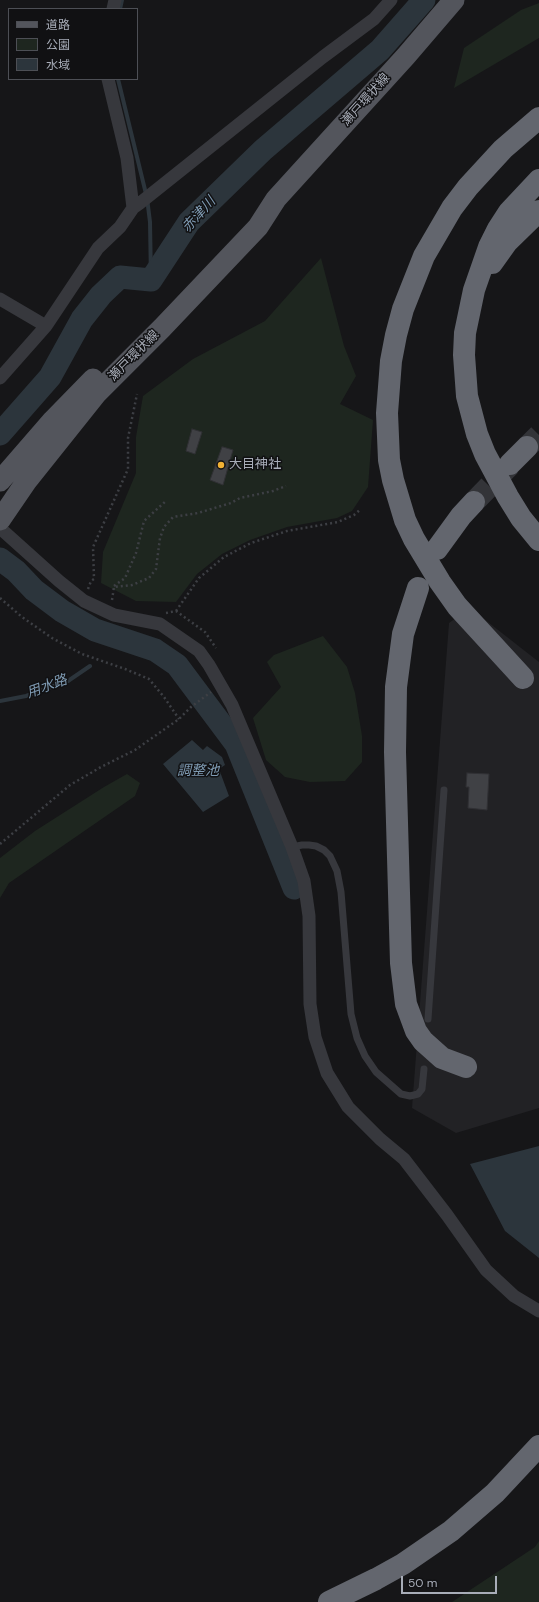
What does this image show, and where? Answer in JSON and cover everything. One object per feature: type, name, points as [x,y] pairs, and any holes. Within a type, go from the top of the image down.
[{"type":"highway","points":[[523,678],[457,606],[440,582],[404,520],[392,480],[389,460],[388,387],[396,335],[403,309],[424,256],[452,208],[468,187],[503,149],[539,118]]},
{"type":"highway","points":[[539,180],[509,212],[498,229],[481,268],[465,333],[464,378],[471,416],[482,448],[495,475],[521,518],[539,540]]},
{"type":"highway","points":[[469,313],[486,274],[495,258],[523,225],[539,211]]},
{"type":"highway","points":[[510,464],[527,447]]},
{"type":"highway","points":[[437,549],[461,516],[474,502]]},
{"type":"highway","points":[[418,588],[403,634],[396,687],[396,759],[401,963],[406,1004],[416,1031],[423,1041],[442,1058],[466,1067]]},
{"type":"highway","points":[[329,1602],[403,1564],[451,1532],[495,1493],[539,1446]]},
{"type":"highway","points":[[364,1602],[410,1577],[460,1544],[506,1503],[539,1469]]},
{"type":"main road","name":"瀬戸環状線","points":[[0,520],[26,482],[98,393],[258,227],[276,199],[406,56],[454,0]]},
{"type":"main road","name":"瀬戸環状線","points":[[0,482],[53,420],[96,376],[156,319],[193,277],[251,218],[276,199]]},
{"type":"street","points":[[0,378],[23,350],[46,326],[98,248],[120,227],[137,206],[322,57],[374,19],[391,0]]},
{"type":"street","points":[[108,80],[137,206]]},
{"type":"street","points":[[0,299],[46,326]]},
{"type":"street","points":[[0,528],[59,581],[84,601],[110,613],[160,624],[199,651],[221,684],[235,712],[292,847],[304,880],[309,916],[310,1004],[315,1037],[327,1073],[348,1107],[380,1139],[404,1159],[447,1215],[486,1270],[514,1296],[539,1311]]},
{"type":"lane","points":[[428,1019],[444,790]]},
{"type":"lane","points":[[292,847],[309,845],[316,846],[324,850],[330,856],[337,871],[341,892],[351,1014],[357,1038],[365,1056],[376,1072],[400,1094],[410,1096],[418,1094],[422,1089],[424,1069]]},
{"type":"path","points":[[84,601],[91,581],[94,579],[93,547],[128,469],[128,438],[137,394]]},
{"type":"path","points":[[114,586],[132,586],[149,578],[156,569],[160,538],[164,527],[173,516],[198,513],[231,503],[240,498],[273,491],[286,486]]},
{"type":"path","points":[[110,613],[114,586],[125,578],[136,553],[144,521],[167,500]]},
{"type":"path","points":[[160,624],[165,614],[176,611],[200,578],[224,558],[251,543],[287,531],[338,522],[354,516],[361,509]]},
{"type":"path","points":[[0,598],[22,617],[52,638],[82,654],[126,669],[149,679],[179,719]]},
{"type":"path","points":[[176,611],[205,632],[216,648]]},
{"type":"path","points":[[0,844],[70,785],[135,750],[179,719],[191,707],[221,684]]},
{"type":"shaded area","points":[[470,608],[539,662],[539,1108],[456,1133],[412,1108],[449,623]]},
{"type":"green space","points":[[539,3],[539,38],[454,88],[464,48],[521,10]]},
{"type":"green space","points":[[321,258],[344,346],[356,376],[340,404],[373,420],[368,487],[352,511],[337,518],[287,527],[250,540],[222,554],[197,574],[176,602],[136,601],[101,583],[103,552],[136,473],[136,437],[143,396],[193,359],[265,321]]},
{"type":"green space","points":[[323,636],[347,667],[355,693],[362,736],[362,762],[345,781],[310,782],[285,777],[266,760],[253,718],[281,687],[267,662],[274,655]]},
{"type":"green space","points":[[127,774],[140,783],[135,796],[9,883],[0,898],[0,858],[35,831]]},
{"type":"green space","points":[[539,1541],[539,1602],[452,1602],[535,1547]]},
{"type":"water","name":"調整池","points":[[192,740],[203,750],[207,746],[222,757],[225,765],[219,769],[229,796],[203,812],[163,764]]},
{"type":"water","points":[[539,1146],[539,1258],[505,1231],[470,1164]]},
{"type":"building","points":[[192,429],[202,432],[195,454],[186,451]]},
{"type":"building","name":"大目神社","points":[[222,447],[233,450],[223,485],[210,480]]},
{"type":"building","points":[[467,773],[489,774],[487,810],[468,808],[469,787],[466,787]]},
{"type":"waterway","points":[[120,8],[122,0]]},
{"type":"waterway","name":"赤津川","points":[[0,434],[50,377],[82,319],[101,295],[120,277],[151,280],[189,222],[263,150],[380,50],[424,0]]},
{"type":"waterway","points":[[118,80],[147,198],[150,222],[151,280]]},
{"type":"waterway","points":[[0,559],[16,571],[34,590],[62,611],[95,630],[155,650],[177,665],[236,744],[294,888]]},
{"type":"waterway","name":"用水路","points":[[0,701],[26,696],[68,681],[90,666]]},
{"type":"tunnel","points":[[527,447],[539,435]]},
{"type":"tunnel","points":[[474,502],[510,465]]},
{"type":"place","name":"大目神社","points":[[221,465]]}]
